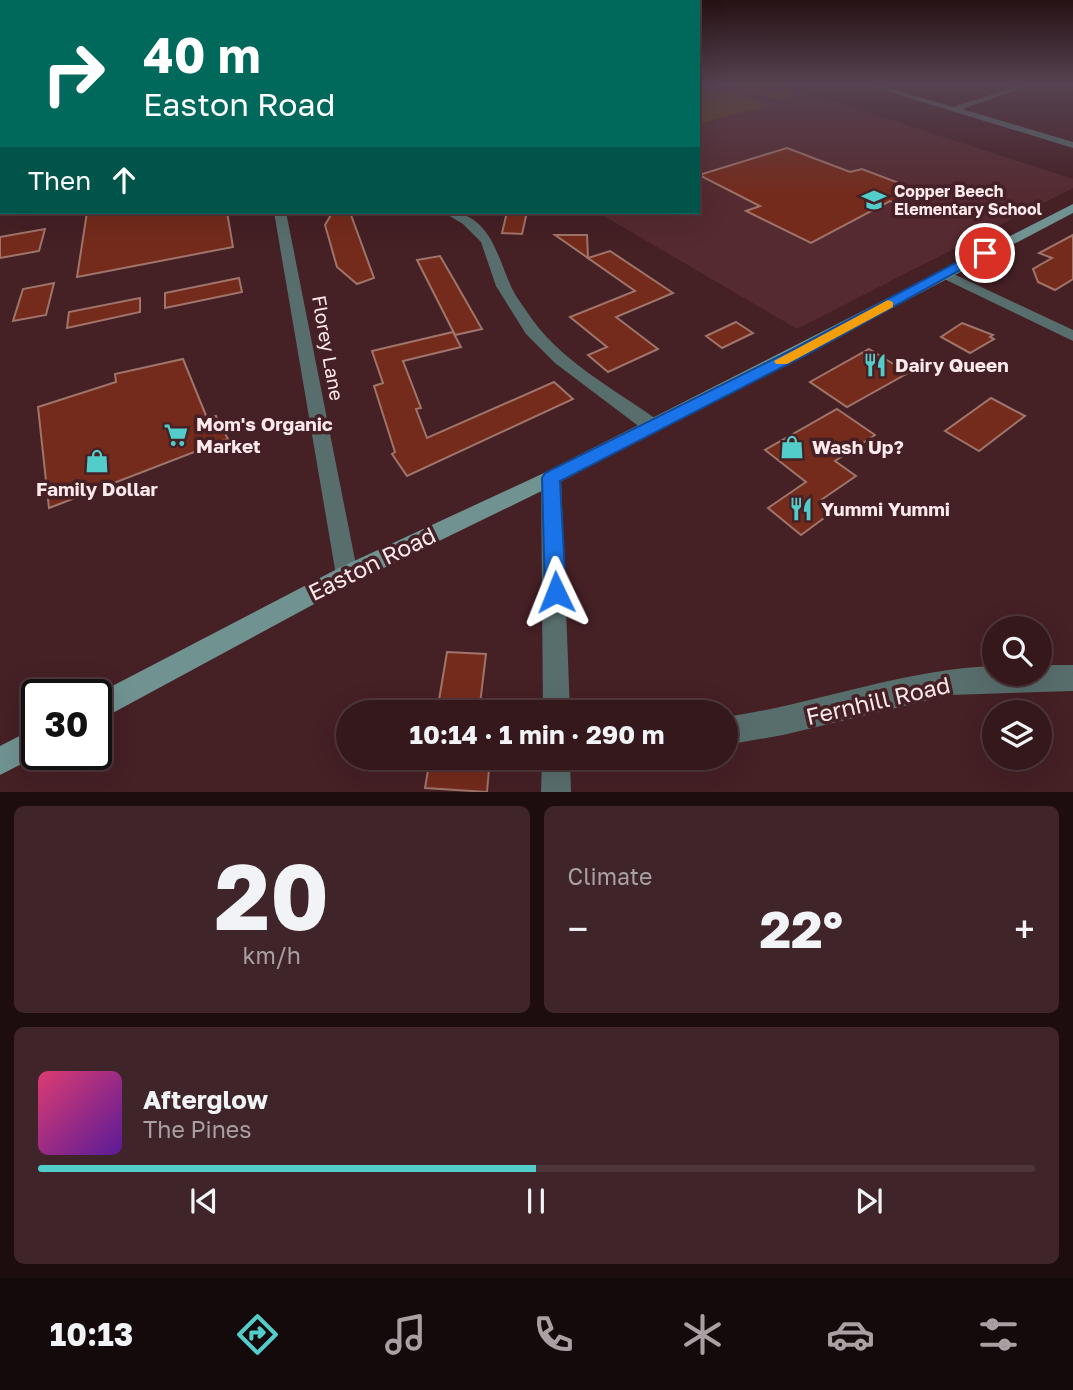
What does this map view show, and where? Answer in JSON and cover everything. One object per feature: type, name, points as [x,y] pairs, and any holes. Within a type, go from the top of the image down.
[{"type":"main road","name":"Easton Road","points":[[112,700],[346,575],[551,478],[1072,209]]},
{"type":"main road","points":[[0,761],[21,750]]},
{"type":"street","points":[[997,122],[1073,145]]},
{"type":"street","name":"Florey Lane","points":[[284,214],[346,575]]},
{"type":"street","points":[[453,214],[467,221],[486,240],[503,286],[531,331],[561,359],[652,426]]},
{"type":"street","points":[[945,274],[1073,336]]},
{"type":"street","points":[[551,478],[557,700]]},
{"type":"street","name":"Fernhill Road","points":[[738,730],[775,725],[951,682],[1073,678]]},
{"type":"street","points":[[555,792],[556,770]]},
{"type":"shaded area","name":"Copper Beech Elementary School","points":[[700,122],[897,122],[1073,179],[1073,188],[797,329],[600,214],[700,214]]},
{"type":"building","name":"Copper Beech Elementary School","points":[[787,148],[850,172],[862,169],[928,194],[896,203],[890,201],[811,243],[746,211],[760,206],[700,175]]},
{"type":"building","points":[[87,214],[227,214],[233,247],[77,277]]},
{"type":"building","points":[[507,214],[527,214],[522,234],[502,233]]},
{"type":"building","points":[[331,215],[351,215],[374,278],[357,284],[337,267],[325,225]]},
{"type":"building","points":[[45,229],[39,251],[0,258],[0,237]]},
{"type":"building","points":[[555,235],[587,235],[588,258]]},
{"type":"building","points":[[1073,235],[1073,279],[1055,290],[1038,282],[1033,269],[1052,258],[1039,253]]},
{"type":"building","points":[[610,251],[673,293],[616,317],[658,349],[608,372],[588,355],[607,347],[570,317],[635,291],[588,258]]},
{"type":"building","points":[[440,256],[482,329],[455,335],[417,260]]},
{"type":"building","points":[[239,278],[242,292],[165,308],[165,293]]},
{"type":"building","points":[[54,283],[46,315],[13,321],[23,289]]},
{"type":"building","points":[[140,298],[140,312],[67,328],[69,312]]},
{"type":"building","points":[[736,322],[753,333],[722,348],[706,336]]},
{"type":"building","points":[[962,323],[993,335],[990,337],[994,339],[970,353],[941,337]]},
{"type":"building","points":[[453,332],[461,347],[403,361],[421,408],[416,409],[427,438],[554,382],[573,399],[407,476],[392,454],[395,452],[374,386],[383,383],[372,351]]},
{"type":"building","points":[[869,349],[908,373],[847,407],[810,382]]},
{"type":"building","points":[[183,359],[207,418],[216,416],[228,439],[49,508],[38,407],[116,382],[115,374]]},
{"type":"building","points":[[991,398],[1025,416],[979,451],[945,431]]},
{"type":"building","points":[[837,409],[875,435],[835,461],[856,476],[821,500],[835,510],[801,535],[768,508],[806,482],[765,450]]},
{"type":"building","points":[[447,652],[486,654],[480,700],[439,700]]},
{"type":"building","points":[[428,770],[489,770],[487,792],[425,788]]},
{"type":"slow traffic","points":[[781,361],[888,304]]},
{"type":"place","name":"Copper Beech Elementary School","points":[[874,200]]},
{"type":"place","name":"Dairy Queen","points":[[875,365]]},
{"type":"place","name":"Mom's Organic Market","points":[[176,435]]},
{"type":"place","name":"Wash Up?","points":[[792,447]]},
{"type":"place","name":"Family Dollar","points":[[97,461]]},
{"type":"place","name":"Yummi Yummi","points":[[801,509]]},
{"type":"route","points":[[556,592],[551,478],[837,333],[985,253]]}]
